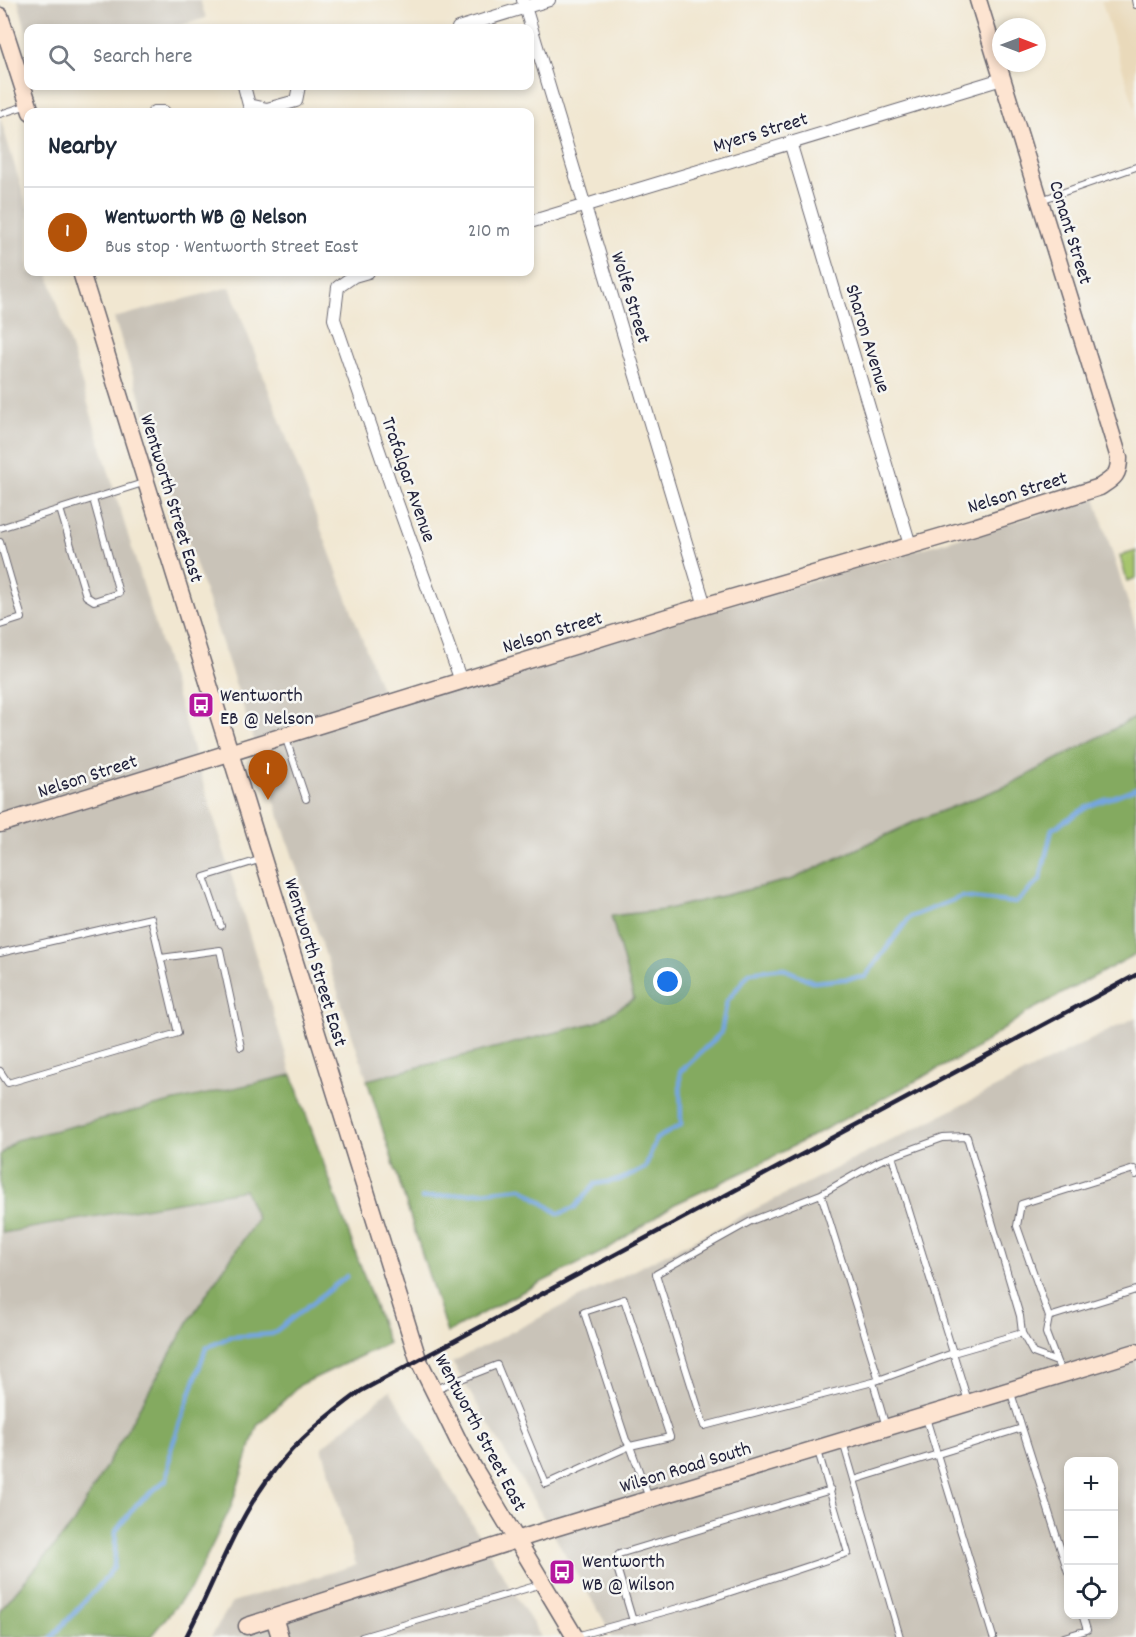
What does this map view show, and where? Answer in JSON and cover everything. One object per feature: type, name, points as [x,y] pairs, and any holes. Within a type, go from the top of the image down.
[{"type":"street","points":[[469,24],[524,4],[549,0]]},
{"type":"street","name":"Conant Street","points":[[978,0],[1119,458],[1119,469],[1114,477]]},
{"type":"street","name":"Wolfe Street","points":[[524,4],[530,24]]},
{"type":"street","points":[[0,16],[30,108]]},
{"type":"street","name":"Wolfe Street","points":[[534,38],[705,606]]},
{"type":"street","name":"Myers Street","points":[[534,221],[1002,79]]},
{"type":"street","points":[[245,90],[249,105],[262,108]]},
{"type":"street","points":[[271,108],[296,101],[298,90]]},
{"type":"street","name":"Sharon Avenue","points":[[790,142],[910,545]]},
{"type":"street","name":"Wentworth Street East","points":[[82,276],[418,1359],[463,1450],[575,1637]]},
{"type":"street","name":"Trafalgar Avenue","points":[[354,276],[338,287],[334,319],[461,681]]},
{"type":"street","name":"Nelson Street","points":[[0,824],[705,606],[1100,487],[1114,477]]},
{"type":"street","name":"Wilson Road South","points":[[247,1626],[516,1540],[1010,1390],[1060,1368],[1136,1352]]},
{"type":"street","points":[[274,1617],[280,1637]]},
{"type":"lane","points":[[1135,0],[1136,5]]},
{"type":"lane","points":[[0,114],[24,110]]},
{"type":"lane","points":[[1040,201],[1136,167]]},
{"type":"lane","points":[[0,528],[147,482]]},
{"type":"lane","points":[[60,509],[86,596],[94,601],[119,593],[93,499]]},
{"type":"lane","points":[[0,542],[22,618],[0,626]]},
{"type":"lane","points":[[285,736],[306,799]]},
{"type":"lane","points":[[221,926],[204,877],[263,858]]},
{"type":"lane","points":[[0,953],[151,918],[178,1033],[8,1083],[0,1071]]},
{"type":"lane","points":[[161,958],[220,950],[241,1047]]},
{"type":"lane","points":[[1022,1333],[953,1353],[876,1381],[704,1426],[656,1274],[752,1221],[820,1194],[879,1161],[943,1138],[967,1137],[1020,1316],[1022,1333],[1033,1353],[1060,1368]]},
{"type":"lane","points":[[892,1156],[968,1402]]},
{"type":"lane","points":[[1060,1368],[1047,1333],[1049,1317],[1017,1226],[1021,1204],[1134,1169],[1136,1175]]},
{"type":"lane","points":[[820,1194],[876,1381],[886,1427]]},
{"type":"lane","points":[[1049,1317],[1136,1290]]},
{"type":"lane","points":[[433,1390],[497,1365],[546,1484],[630,1446],[670,1437],[624,1299],[584,1312],[626,1440],[630,1446],[650,1499]]},
{"type":"lane","points":[[1010,1390],[1066,1565]]},
{"type":"lane","points":[[925,1415],[993,1637]]},
{"type":"lane","points":[[854,1480],[1022,1428]]},
{"type":"lane","points":[[843,1441],[900,1637]]},
{"type":"lane","points":[[575,1637],[700,1602],[849,1552],[818,1448]]},
{"type":"lane","points":[[633,1621],[615,1561],[619,1554],[831,1490]]},
{"type":"lane","points":[[362,1637],[543,1583]]},
{"type":"lane","points":[[1064,1637],[1087,1630],[1084,1619]]},
{"type":"shaded area","points":[[18,0],[200,0],[206,18],[186,24],[24,24]]},
{"type":"shaded area","points":[[1101,0],[1136,0],[1136,112]]},
{"type":"shaded area","points":[[0,117],[24,197],[24,276],[49,276],[292,1075],[196,1095],[16,1140],[0,1155]]},
{"type":"shaded area","points":[[230,287],[387,705],[1095,498],[1136,628],[1136,717],[1009,785],[916,821],[793,879],[663,910],[612,916],[634,999],[597,1022],[367,1080],[114,318]]},
{"type":"shaded area","points":[[1136,1017],[1136,1637],[611,1637],[605,1622],[452,1362]]},
{"type":"shaded area","points":[[245,1190],[254,1204],[257,1219],[190,1319],[73,1524],[0,1610],[0,1222],[3,1233]]},
{"type":"shaded area","points":[[390,1390],[541,1637],[211,1637],[232,1602],[356,1565],[322,1447]]},
{"type":"green space","points":[[1136,551],[1136,578],[1127,581],[1120,556]]},
{"type":"green space","points":[[1136,717],[1136,954],[1028,1012],[972,1051],[752,1168],[675,1204],[606,1250],[506,1300],[447,1333],[367,1080],[597,1022],[634,999],[611,916],[663,910],[793,879],[916,821],[1009,785]]},
{"type":"green space","points":[[292,1075],[388,1343],[300,1385],[257,1426],[231,1507],[191,1588],[150,1637],[0,1637],[0,1610],[73,1524],[190,1319],[257,1219],[245,1190],[3,1233],[0,1222],[0,1155],[16,1140]]},
{"type":"waterway","points":[[422,1198],[522,1188],[559,1214],[574,1208],[595,1184],[619,1180],[645,1168],[656,1139],[681,1125],[680,1072],[721,1033],[727,1001],[750,972],[782,968],[814,982],[865,977],[910,917],[961,897],[1016,903],[1040,880],[1052,829],[1087,807],[1136,788]]},
{"type":"waterway","points":[[52,1637],[106,1578],[114,1566],[116,1531],[136,1505],[167,1479],[171,1449],[206,1348],[230,1337],[272,1334],[347,1276]]},
{"type":"railway","points":[[186,1637],[237,1531],[260,1490],[283,1459],[304,1438],[361,1391],[1136,975]]},
{"type":"place","name":"Wentworth EB @ Nelson","points":[[201,705]]},
{"type":"place","name":"Wentworth WB @ Nelson","points":[[268,800]]},
{"type":"place","name":"Wentworth WB @ Wilson","points":[[562,1572]]}]
